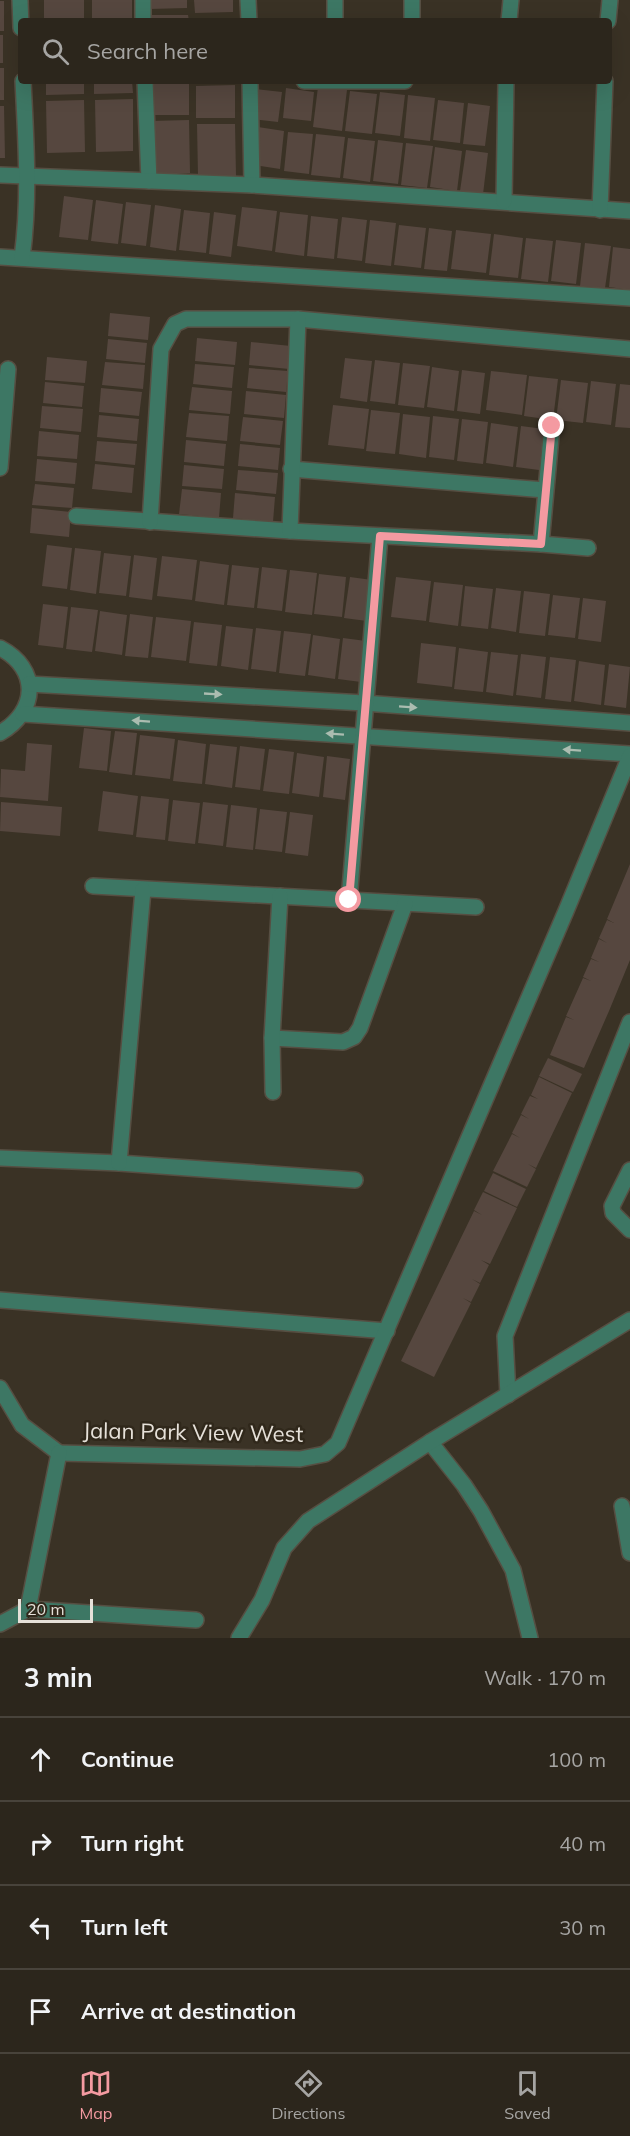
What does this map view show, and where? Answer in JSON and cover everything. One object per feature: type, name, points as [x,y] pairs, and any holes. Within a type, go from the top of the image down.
[{"type":"street","points":[[20,0],[21,18]]},
{"type":"street","points":[[143,0],[143,18]]},
{"type":"street","points":[[248,0],[249,18]]},
{"type":"street","points":[[335,0],[335,18]]},
{"type":"street","points":[[412,0],[412,18]]},
{"type":"street","points":[[509,18],[511,0]]},
{"type":"street","points":[[608,18],[610,0]]},
{"type":"street","points":[[22,258],[27,221],[28,177],[23,84]]},
{"type":"street","points":[[145,84],[149,181]]},
{"type":"street","points":[[250,84],[252,184]]},
{"type":"street","points":[[504,201],[506,84]]},
{"type":"street","points":[[600,210],[605,84]]},
{"type":"street","points":[[0,174],[28,177],[252,184],[630,211]]},
{"type":"street","points":[[0,256],[630,298]]},
{"type":"street","points":[[150,522],[161,349],[175,324],[186,319],[297,319],[630,349]]},
{"type":"street","points":[[290,531],[297,319]]},
{"type":"street","points":[[0,468],[8,369]]},
{"type":"street","points":[[541,544],[552,426]]},
{"type":"street","points":[[291,469],[545,490]]},
{"type":"street","points":[[76,516],[588,548]]},
{"type":"street","points":[[349,900],[380,536]]},
{"type":"street","points":[[0,648],[15,657],[24,669],[29,684],[28,699],[23,714],[12,726],[0,733]]},
{"type":"street","points":[[29,684],[364,703],[630,723]]},
{"type":"street","points":[[0,1300],[387,1331],[630,755],[362,735],[23,714]]},
{"type":"street","points":[[93,886],[476,907]]},
{"type":"street","points":[[119,1163],[144,890]]},
{"type":"street","points":[[273,1092],[272,1038],[280,896]]},
{"type":"street","points":[[272,1038],[343,1042],[354,1037],[360,1028],[405,904]]},
{"type":"street","points":[[508,1395],[505,1336],[630,1022]]},
{"type":"street","points":[[0,1158],[119,1163],[355,1180]]},
{"type":"street","points":[[630,1170],[612,1206],[613,1213],[630,1230]]},
{"type":"street","points":[[239,1638],[262,1600],[284,1548],[308,1521],[430,1442],[630,1320]]},
{"type":"street","name":"Jalan Park View West","points":[[59,1453],[300,1459],[325,1454],[338,1443],[387,1331]]},
{"type":"street","points":[[0,1388],[22,1425],[59,1453],[28,1609]]},
{"type":"street","points":[[430,1442],[464,1485],[491,1528],[513,1570],[530,1638]]},
{"type":"street","points":[[622,1506],[630,1554]]},
{"type":"street","points":[[0,1624],[28,1609],[196,1620]]},
{"type":"building","points":[[44,0],[84,0],[84,18],[44,18]]},
{"type":"building","points":[[92,0],[132,0],[132,18],[92,18]]},
{"type":"building","points":[[149,0],[187,0],[187,8],[149,9]]},
{"type":"building","points":[[194,0],[233,0],[233,12],[195,13]]},
{"type":"building","points":[[0,1],[4,1],[4,31],[0,31]]},
{"type":"building","points":[[149,15],[188,15],[188,18],[149,18]]},
{"type":"building","points":[[0,35],[3,35],[3,63],[0,63]]},
{"type":"building","points":[[0,68],[4,68],[4,100],[0,100]]},
{"type":"building","points":[[46,84],[84,84],[84,94],[46,95]]},
{"type":"building","points":[[94,84],[132,84],[133,93],[94,94]]},
{"type":"building","points":[[150,84],[189,84],[189,115],[150,115]]},
{"type":"building","points":[[235,85],[235,118],[196,118],[196,86]]},
{"type":"building","points":[[318,87],[347,90],[342,131],[313,127]]},
{"type":"building","points":[[286,88],[314,92],[311,121],[283,118]]},
{"type":"building","points":[[255,89],[282,92],[278,122],[251,119]]},
{"type":"building","points":[[350,91],[377,94],[372,134],[345,131]]},
{"type":"building","points":[[380,92],[405,95],[400,136],[375,133]]},
{"type":"building","points":[[408,95],[435,98],[430,141],[404,138]]},
{"type":"building","points":[[133,99],[133,151],[96,152],[95,100]]},
{"type":"building","points":[[84,100],[85,152],[47,153],[46,101]]},
{"type":"building","points":[[438,100],[464,103],[460,143],[433,140]]},
{"type":"building","points":[[468,103],[490,106],[485,146],[463,144]]},
{"type":"building","points":[[0,106],[4,106],[5,158],[0,158]]},
{"type":"building","points":[[189,120],[190,173],[152,173],[151,121]]},
{"type":"building","points":[[197,124],[235,124],[236,176],[198,176]]},
{"type":"building","points":[[258,127],[284,131],[280,169],[254,165]]},
{"type":"building","points":[[288,132],[313,134],[309,174],[284,171]]},
{"type":"building","points":[[316,134],[345,137],[340,178],[311,175]]},
{"type":"building","points":[[348,138],[375,141],[370,182],[343,178]]},
{"type":"building","points":[[378,140],[403,143],[398,184],[373,181]]},
{"type":"building","points":[[406,143],[433,146],[427,188],[401,185]]},
{"type":"building","points":[[435,147],[462,151],[457,191],[430,187]]},
{"type":"building","points":[[466,150],[488,153],[483,194],[460,191]]},
{"type":"building","points":[[64,196],[93,200],[88,240],[59,237]]},
{"type":"building","points":[[96,200],[123,204],[118,244],[91,241]]},
{"type":"building","points":[[126,202],[151,205],[146,246],[121,243]]},
{"type":"building","points":[[155,205],[181,209],[176,251],[150,247]]},
{"type":"building","points":[[242,207],[277,211],[272,251],[237,246]]},
{"type":"building","points":[[184,210],[210,213],[206,253],[179,250]]},
{"type":"building","points":[[214,212],[236,215],[231,257],[209,254]]},
{"type":"building","points":[[280,212],[308,215],[304,256],[275,252]]},
{"type":"building","points":[[311,216],[338,219],[334,259],[307,256]]},
{"type":"building","points":[[342,217],[367,220],[362,261],[337,258]]},
{"type":"building","points":[[370,220],[396,223],[391,266],[365,263]]},
{"type":"building","points":[[399,225],[426,228],[421,268],[394,265]]},
{"type":"building","points":[[429,228],[452,231],[447,271],[424,269]]},
{"type":"building","points":[[456,230],[491,234],[486,273],[451,269]]},
{"type":"building","points":[[494,234],[523,238],[518,278],[489,275]]},
{"type":"building","points":[[526,238],[553,241],[548,282],[521,279]]},
{"type":"building","points":[[556,240],[581,243],[576,284],[551,281]]},
{"type":"building","points":[[585,243],[611,246],[605,288],[580,286]]},
{"type":"building","points":[[613,247],[630,249],[630,290],[609,287]]},
{"type":"building","points":[[110,313],[150,317],[148,340],[108,336]]},
{"type":"building","points":[[197,338],[237,342],[235,365],[195,361]]},
{"type":"building","points":[[108,339],[147,343],[145,363],[106,359]]},
{"type":"building","points":[[251,342],[291,346],[289,369],[249,365]]},
{"type":"building","points":[[47,357],[87,361],[85,383],[45,380]]},
{"type":"building","points":[[345,358],[372,361],[367,402],[340,398]]},
{"type":"building","points":[[375,360],[400,363],[395,404],[370,401]]},
{"type":"building","points":[[105,362],[145,365],[143,389],[102,385]]},
{"type":"building","points":[[403,363],[430,366],[424,408],[398,405]]},
{"type":"building","points":[[195,364],[234,367],[232,388],[193,384]]},
{"type":"building","points":[[432,367],[459,371],[454,411],[427,407]]},
{"type":"building","points":[[249,368],[288,371],[286,392],[247,388]]},
{"type":"building","points":[[462,370],[485,373],[480,414],[457,411]]},
{"type":"building","points":[[491,371],[527,375],[522,415],[486,410]]},
{"type":"building","points":[[529,376],[558,379],[553,420],[524,416]]},
{"type":"building","points":[[561,380],[588,383],[583,423],[556,420]]},
{"type":"building","points":[[591,381],[616,384],[611,425],[586,422]]},
{"type":"building","points":[[45,382],[84,386],[82,407],[43,403]]},
{"type":"building","points":[[620,384],[630,385],[630,428],[615,427]]},
{"type":"building","points":[[192,387],[232,391],[230,414],[189,410]]},
{"type":"building","points":[[101,388],[142,392],[139,416],[99,412]]},
{"type":"building","points":[[246,391],[286,395],[284,418],[244,414]]},
{"type":"building","points":[[333,405],[369,409],[364,449],[328,445]]},
{"type":"building","points":[[42,406],[83,409],[81,432],[40,428]]},
{"type":"building","points":[[371,410],[400,413],[395,454],[366,451]]},
{"type":"building","points":[[189,413],[229,416],[227,441],[186,437]]},
{"type":"building","points":[[403,414],[430,417],[426,458],[399,454]]},
{"type":"building","points":[[99,415],[139,419],[137,441],[97,437]]},
{"type":"building","points":[[433,416],[459,419],[454,460],[429,457]]},
{"type":"building","points":[[243,417],[283,421],[280,445],[240,441]]},
{"type":"building","points":[[462,419],[488,422],[483,464],[457,461]]},
{"type":"building","points":[[491,423],[518,427],[513,467],[486,463]]},
{"type":"building","points":[[521,426],[544,429],[539,470],[516,467]]},
{"type":"building","points":[[39,431],[79,435],[77,459],[37,456]]},
{"type":"building","points":[[186,440],[226,444],[224,466],[184,462]]},
{"type":"building","points":[[97,441],[137,444],[135,465],[95,461]]},
{"type":"building","points":[[240,444],[280,448],[278,470],[238,466]]},
{"type":"building","points":[[37,459],[77,463],[75,484],[35,481]]},
{"type":"building","points":[[95,464],[134,468],[132,493],[92,489]]},
{"type":"building","points":[[184,465],[224,469],[222,489],[182,486]]},
{"type":"building","points":[[238,470],[278,473],[276,494],[236,490]]},
{"type":"building","points":[[35,484],[74,488],[72,508],[32,505]]},
{"type":"building","points":[[182,489],[221,493],[219,518],[179,514]]},
{"type":"building","points":[[235,493],[275,497],[273,522],[233,518]]},
{"type":"building","points":[[32,508],[71,512],[69,537],[30,533]]},
{"type":"building","points":[[47,545],[72,548],[67,589],[42,586]]},
{"type":"building","points":[[75,548],[101,551],[96,594],[70,590]]},
{"type":"building","points":[[104,553],[131,556],[126,596],[99,593]]},
{"type":"building","points":[[134,555],[157,558],[152,600],[129,597]]},
{"type":"building","points":[[162,556],[197,560],[192,600],[157,596]]},
{"type":"building","points":[[200,561],[229,565],[224,605],[195,601]]},
{"type":"building","points":[[232,565],[259,568],[254,608],[227,605]]},
{"type":"building","points":[[262,567],[287,570],[282,611],[257,608]]},
{"type":"building","points":[[290,570],[317,573],[312,615],[285,612]]},
{"type":"building","points":[[319,574],[346,577],[342,617],[314,614]]},
{"type":"building","points":[[350,577],[372,580],[367,621],[344,618]]},
{"type":"building","points":[[396,577],[431,581],[426,621],[391,617]]},
{"type":"building","points":[[434,582],[463,585],[458,626],[429,622]]},
{"type":"building","points":[[465,586],[493,589],[488,629],[461,626]]},
{"type":"building","points":[[496,588],[521,591],[516,632],[491,628]]},
{"type":"building","points":[[524,591],[550,594],[545,636],[519,633]]},
{"type":"building","points":[[553,595],[580,598],[575,638],[548,635]]},
{"type":"building","points":[[583,598],[606,601],[601,642],[578,639]]},
{"type":"building","points":[[43,604],[68,607],[63,648],[38,645]]},
{"type":"building","points":[[71,607],[98,610],[92,652],[66,649]]},
{"type":"building","points":[[100,611],[127,615],[122,655],[95,651]]},
{"type":"building","points":[[130,614],[153,617],[148,658],[125,656]]},
{"type":"building","points":[[156,617],[191,621],[186,661],[151,657]]},
{"type":"building","points":[[194,622],[222,625],[217,666],[189,663]]},
{"type":"building","points":[[226,626],[253,629],[248,670],[221,666]]},
{"type":"building","points":[[256,628],[281,631],[276,672],[251,669]]},
{"type":"building","points":[[284,631],[311,634],[305,676],[279,673]]},
{"type":"building","points":[[313,635],[340,639],[335,679],[308,675]]},
{"type":"building","points":[[343,638],[366,641],[361,682],[338,679]]},
{"type":"building","points":[[421,643],[456,647],[452,687],[417,683]]},
{"type":"building","points":[[459,648],[488,652],[483,692],[454,689]]},
{"type":"building","points":[[491,652],[518,655],[513,696],[486,692]]},
{"type":"building","points":[[521,654],[546,657],[541,698],[516,695]]},
{"type":"building","points":[[550,657],[576,660],[571,702],[545,699]]},
{"type":"building","points":[[579,661],[605,665],[601,705],[574,701]]},
{"type":"building","points":[[609,664],[630,667],[626,708],[604,705]]},
{"type":"building","points":[[84,728],[111,731],[107,771],[79,768]]},
{"type":"building","points":[[115,731],[137,733],[132,775],[109,772]]},
{"type":"building","points":[[140,735],[175,739],[170,779],[135,775]]},
{"type":"building","points":[[178,740],[206,744],[202,784],[173,781]]},
{"type":"building","points":[[27,743],[52,745],[48,801],[0,797],[1,769],[25,771]]},
{"type":"building","points":[[210,744],[237,747],[232,788],[205,784]]},
{"type":"building","points":[[240,746],[265,749],[260,790],[235,787]]},
{"type":"building","points":[[269,749],[294,752],[289,794],[263,791]]},
{"type":"building","points":[[297,753],[324,757],[319,797],[292,793]]},
{"type":"building","points":[[327,756],[350,759],[345,800],[323,797]]},
{"type":"building","points":[[103,791],[138,796],[133,835],[98,831]]},
{"type":"building","points":[[141,796],[169,799],[165,840],[136,837]]},
{"type":"building","points":[[173,800],[200,803],[195,844],[168,841]]},
{"type":"building","points":[[1,802],[62,807],[60,836],[0,831]]},
{"type":"building","points":[[203,802],[228,805],[223,846],[198,843]]},
{"type":"building","points":[[231,805],[257,808],[253,850],[226,847]]},
{"type":"building","points":[[260,809],[287,812],[282,852],[255,849]]},
{"type":"building","points":[[290,812],[313,815],[308,856],[285,853]]},
{"type":"building","points":[[630,864],[630,960],[584,1068],[550,1055],[566,1017],[574,1020],[566,1016],[583,978],[591,981],[583,977],[591,959],[599,962],[591,958],[599,939],[607,943],[599,938],[607,920],[614,923],[607,919]]},
{"type":"building","points":[[548,1058],[582,1074],[573,1092],[539,1076]]},
{"type":"building","points":[[539,1077],[572,1093],[536,1168],[528,1164],[536,1169],[527,1187],[493,1171],[512,1134],[520,1138],[512,1133],[521,1115],[529,1119],[521,1114],[530,1096],[538,1099],[531,1095]]},
{"type":"building","points":[[493,1173],[526,1189],[517,1207],[484,1191]]},
{"type":"building","points":[[483,1192],[517,1208],[490,1264],[481,1260],[489,1265],[480,1283],[472,1279],[480,1284],[471,1302],[463,1298],[471,1303],[434,1377],[401,1361],[474,1211],[482,1215],[474,1210]]},
{"type":"route","points":[[349,900],[380,536],[541,544],[552,426]]}]
